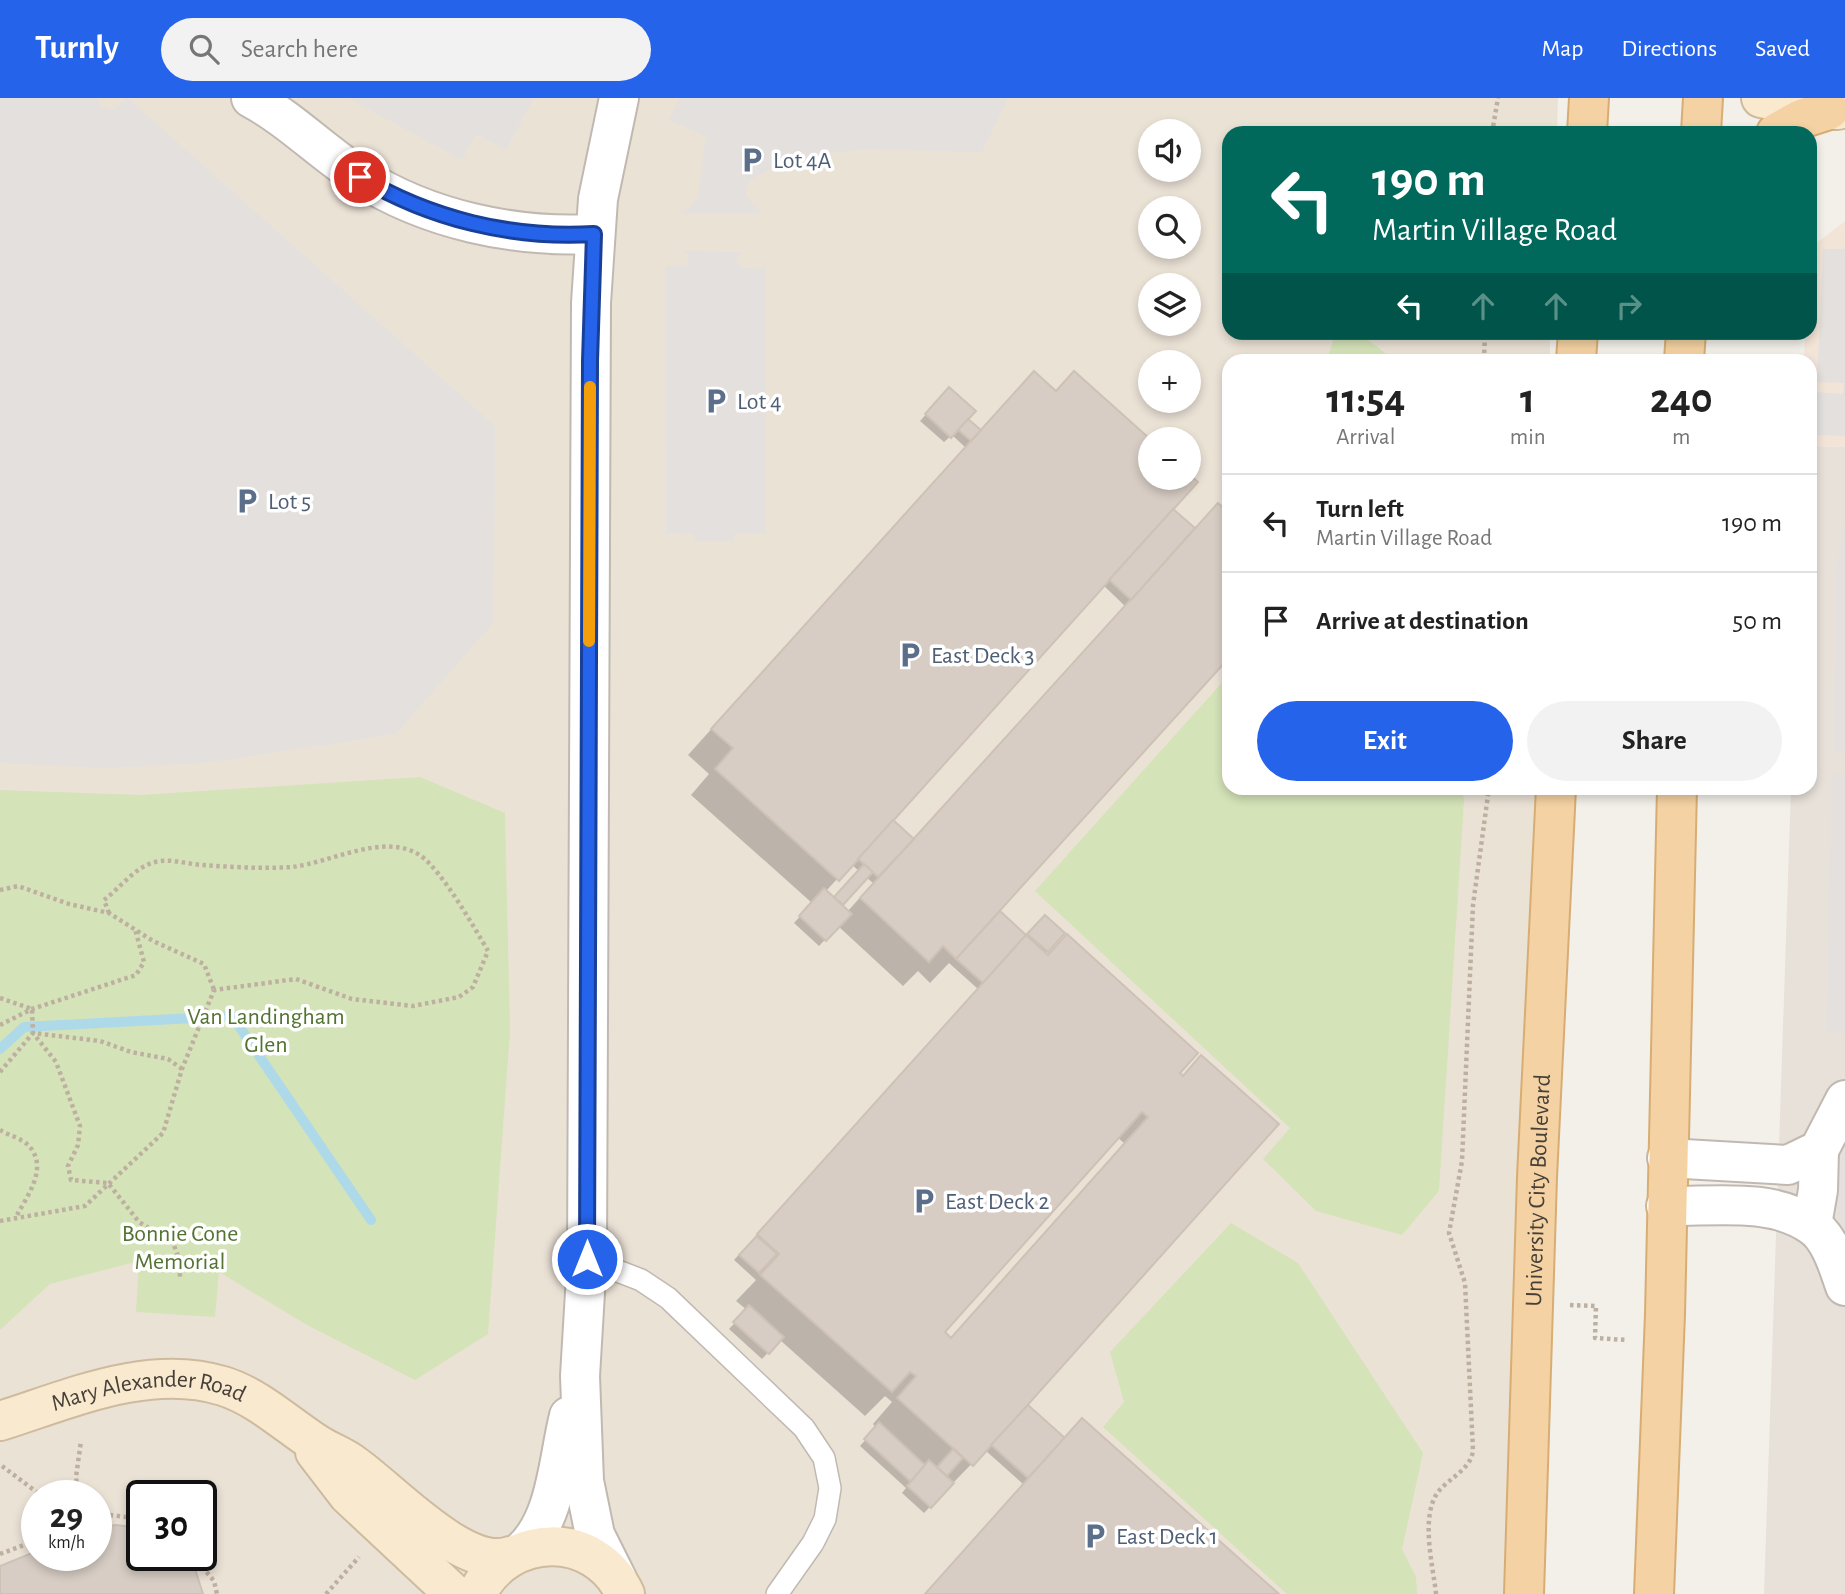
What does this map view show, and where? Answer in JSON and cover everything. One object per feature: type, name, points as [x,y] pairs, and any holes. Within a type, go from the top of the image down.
[{"type":"main road","points":[[1587,126],[1589,98]]},
{"type":"main road","points":[[1701,126],[1703,98]]},
{"type":"main road","points":[[1788,126],[1801,119],[1837,110]]},
{"type":"main road","name":"University City Boulevard","points":[[1524,1594],[1533,1292],[1556,795]]},
{"type":"main road","points":[[1654,1594],[1677,795]]},
{"type":"street","points":[[251,98],[290,123],[360,177],[421,208],[453,219],[502,228],[561,235],[594,234]]},
{"type":"street","points":[[620,98],[605,157],[594,234],[590,361],[587,1259],[580,1376],[587,1502],[595,1535],[621,1587]]},
{"type":"street","points":[[1761,98],[1785,105],[1837,110]]},
{"type":"street","points":[[1803,1157],[1845,1100]]},
{"type":"street","points":[[1668,1158],[1803,1157]]},
{"type":"street","points":[[1803,1157],[1818,1190],[1812,1225]]},
{"type":"street","points":[[1666,1206],[1769,1207],[1812,1225],[1833,1253],[1845,1286]]},
{"type":"street","points":[[477,1594],[490,1573],[536,1535],[551,1501],[580,1376]]},
{"type":"street","name":"Mary Alexander Road","points":[[0,1421],[127,1382],[177,1380],[222,1385],[262,1404],[289,1426],[320,1457],[348,1495],[454,1594]]},
{"type":"street","name":"Mary Alexander Road","points":[[289,1426],[355,1465],[435,1531],[488,1558],[548,1545],[574,1549],[598,1560],[621,1587]]},
{"type":"lane","points":[[587,1259],[641,1280],[668,1298],[804,1428],[824,1458],[830,1488],[825,1519],[813,1543],[777,1594]]},
{"type":"path","points":[[1493,126],[1498,98]]},
{"type":"path","points":[[1436,1594],[1431,1552],[1432,1504],[1438,1492],[1469,1463],[1474,1440],[1465,1283],[1449,1233],[1462,1161],[1473,905],[1488,795]]},
{"type":"path","points":[[109,913],[104,900],[136,872],[153,862],[172,860],[220,866],[294,867],[386,846],[402,848],[420,855],[433,868],[488,951],[473,987],[459,997],[413,1006],[352,999],[296,979],[214,990]]},
{"type":"path","points":[[0,890],[18,886],[69,904],[109,913],[153,941],[204,964],[214,990],[182,1069],[163,1133],[85,1206],[0,1221]]},
{"type":"path","points":[[0,1025],[32,1009],[136,975],[144,962],[135,929]]},
{"type":"path","points":[[0,998],[32,1009]]},
{"type":"path","points":[[32,1009],[33,1033],[56,1062],[79,1126],[78,1145],[68,1166],[71,1180],[108,1183],[139,1222],[173,1243],[180,1258],[180,1277]]},
{"type":"path","points":[[33,1033],[100,1041],[131,1052],[169,1059],[182,1069]]},
{"type":"path","points":[[0,1072],[33,1033]]},
{"type":"path","points":[[0,1130],[29,1145],[38,1163],[35,1182],[16,1218]]},
{"type":"path","points":[[1558,1305],[1596,1306],[1595,1338],[1627,1340]]},
{"type":"path","points":[[76,1480],[81,1441]]},
{"type":"path","points":[[2,1466],[21,1480]]},
{"type":"path","points":[[0,1554],[21,1546]]},
{"type":"path","points":[[326,1594],[368,1548]]},
{"type":"path","points":[[206,1571],[214,1581],[217,1594]]},
{"type":"shaded area","points":[[0,98],[1558,98],[1557,126],[1222,126],[1222,340],[1550,340],[1550,354],[1222,354],[1222,795],[1537,795],[1516,1594],[0,1594]]},
{"type":"shaded area","name":"Lot 5","points":[[0,98],[97,98],[100,106],[112,110],[128,98],[495,426],[494,622],[396,734],[205,763],[108,768],[0,763]]},
{"type":"shaded area","points":[[348,98],[534,98],[506,150],[476,134],[462,160]]},
{"type":"shaded area","name":"Lot 4A","points":[[680,98],[1008,98],[982,152],[862,149],[820,155],[781,164],[752,179],[747,186],[746,196],[762,213],[677,213],[690,208],[698,197],[706,137],[669,120]]},
{"type":"shaded area","points":[[1845,221],[1845,447],[1817,446],[1817,354],[1804,354],[1805,340],[1817,340],[1817,243]]},
{"type":"shaded area","points":[[1823,249],[1845,249],[1845,436],[1817,435],[1817,392],[1843,394],[1844,383],[1817,382]]},
{"type":"shaded area","name":"Lot 4","points":[[682,251],[742,252],[735,261],[742,268],[766,269],[766,533],[735,533],[733,541],[696,541],[693,534],[666,533],[665,267],[687,265],[689,256]]},
{"type":"shaded area","points":[[1817,446],[1845,447],[1845,1594],[1764,1594],[1791,795],[1817,795]]},
{"type":"shaded area","points":[[1845,526],[1845,751],[1834,751],[1836,575]]},
{"type":"shaded area","points":[[1833,774],[1845,774],[1845,1033],[1826,1032]]},
{"type":"shaded area","points":[[1845,1137],[1845,1247],[1837,1205],[1838,1176]]},
{"type":"green space","points":[[1333,340],[1366,340],[1386,354],[1329,354]]},
{"type":"green space","points":[[1222,683],[1222,795],[1463,795],[1439,1191],[1402,1235],[1316,1211],[1263,1159],[1290,1128],[1035,891]]},
{"type":"green space","name":"Van Landingham Glen","points":[[420,777],[505,813],[510,1031],[488,1334],[415,1380],[307,1325],[219,1272],[215,1317],[136,1312],[139,1261],[50,1284],[0,1330],[0,790],[140,795]]},
{"type":"green space","points":[[1231,1223],[1298,1263],[1423,1453],[1402,1549],[1416,1577],[1417,1594],[1287,1594],[1103,1427],[1124,1402],[1110,1352]]},
{"type":"building","name":"East Deck 3","points":[[1034,371],[1056,391],[1074,371],[1138,428],[1138,490],[1191,490],[839,881],[715,769],[733,748],[711,729]]},
{"type":"building","points":[[949,387],[976,411],[951,438],[925,414]]},
{"type":"building","points":[[968,419],[981,430],[971,441],[958,430]]},
{"type":"building","name":"East Deck 3","points":[[1218,503],[1222,507],[1222,666],[956,959],[943,946],[929,962],[860,898]]},
{"type":"building","points":[[1173,509],[1195,528],[1131,600],[1109,580]]},
{"type":"building","points":[[893,820],[914,839],[878,877],[858,859]]},
{"type":"building","points":[[864,864],[873,872],[843,905],[834,897]]},
{"type":"building","points":[[824,888],[852,914],[826,941],[799,916]]},
{"type":"building","points":[[1000,911],[1026,935],[983,983],[956,959]]},
{"type":"building","points":[[1045,915],[1065,933],[1048,952],[1027,934]]},
{"type":"building","name":"East Deck 2","points":[[1067,934],[1198,1053],[1180,1073],[1183,1076],[1201,1055],[1279,1124],[973,1466],[897,1398],[916,1376],[910,1372],[892,1392],[760,1275],[779,1254],[757,1234],[1026,935],[1048,955]],"holes":[[[1142,1112],[1148,1117],[951,1338],[945,1332]]]},
{"type":"building","points":[[757,1236],[777,1254],[759,1273],[739,1255]]},
{"type":"building","points":[[749,1305],[784,1337],[769,1354],[733,1322]]},
{"type":"building","points":[[1028,1405],[1065,1438],[1028,1478],[991,1445]]},
{"type":"building","name":"East Deck 1","points":[[1082,1418],[1279,1594],[925,1594]]},
{"type":"building","points":[[879,1422],[925,1465],[911,1482],[864,1439]]},
{"type":"building","points":[[953,1449],[963,1458],[947,1476],[937,1467]]},
{"type":"building","points":[[929,1460],[954,1483],[931,1508],[907,1486]]},
{"type":"building","points":[[112,1526],[126,1526],[126,1571],[196,1571],[203,1594],[0,1594],[0,1566],[21,1557],[21,1571],[112,1571]]},
{"type":"waterway","points":[[0,1049],[24,1027],[232,1016],[371,1220]]},
{"type":"slow traffic","points":[[589,641],[590,387]]},
{"type":"place","name":"Lot 4A","points":[[752,160]]},
{"type":"place","name":"Lot 4","points":[[716,401]]},
{"type":"place","name":"Lot 5","points":[[247,501]]},
{"type":"place","name":"East Deck 3","points":[[910,655]]},
{"type":"place","name":"East Deck 2","points":[[924,1201]]},
{"type":"place","name":"East Deck 1","points":[[1095,1536]]},
{"type":"route","points":[[360,177],[406,202],[453,219],[546,234],[594,234],[590,361],[587,1259]]},
{"type":"park label","name":"Bonnie Cone Memorial","points":[[180,1247]]}]
